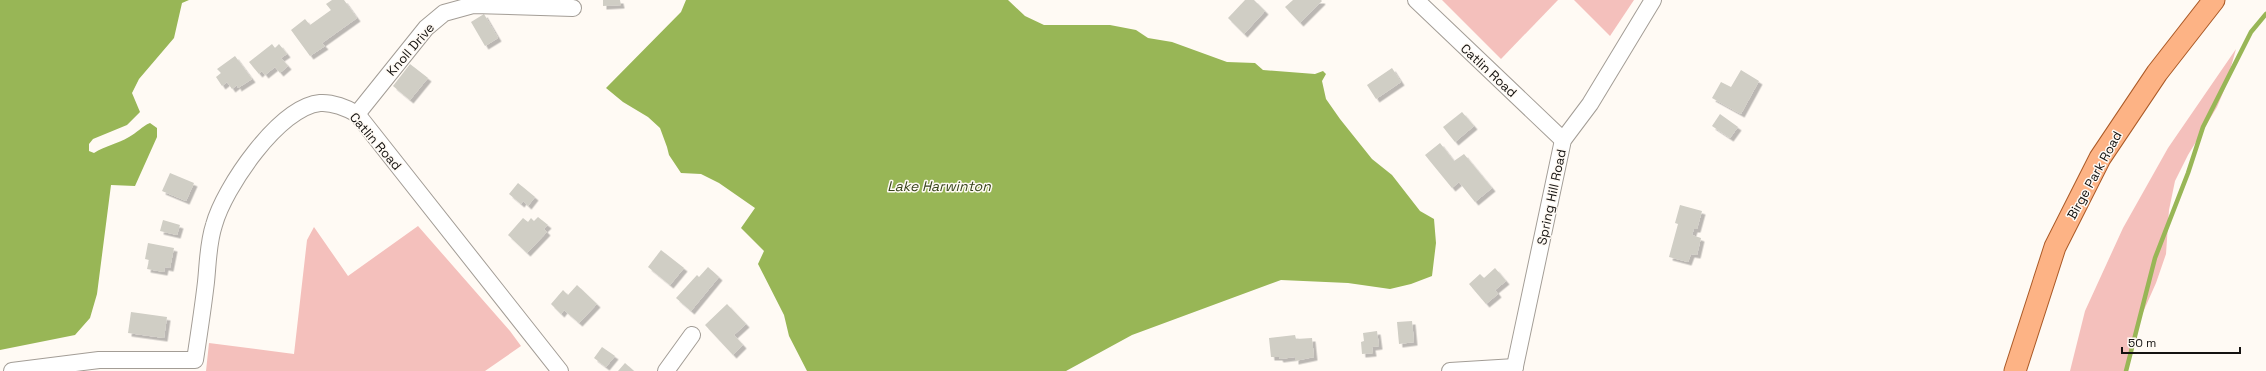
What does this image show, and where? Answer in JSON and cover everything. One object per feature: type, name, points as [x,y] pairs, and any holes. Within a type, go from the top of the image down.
[{"type":"main road","name":"Birge Park Road","points":[[2016,371],[2055,247],[2100,158],[2157,73],[2214,0]]},
{"type":"street","name":"Catlin Road","points":[[1416,0],[1563,140]]},
{"type":"street","name":"Spring Hill Road","points":[[1514,369],[1563,140],[1590,104],[1653,0]]},
{"type":"street","name":"Knoll Drive","points":[[357,114],[426,28],[444,13],[473,5],[573,8]]},
{"type":"street","name":"Catlin Road","points":[[12,371],[99,360],[195,365],[214,224],[223,201],[235,179],[265,139],[301,110],[320,103],[345,107],[357,114],[560,371]]},
{"type":"street","points":[[666,371],[692,335]]},
{"type":"street","points":[[1450,371],[1514,369]]},
{"type":"shaded area","points":[[1442,0],[1558,0],[1501,59]]},
{"type":"shaded area","points":[[1574,0],[1634,0],[1610,36]]},
{"type":"shaded area","points":[[2236,49],[2225,88],[2217,107],[2188,155],[2175,181],[2169,210],[2166,254],[2156,283],[2136,328],[2127,371],[2070,371],[2085,311],[2123,228],[2168,148]]},
{"type":"shaded area","points":[[418,226],[510,331],[521,346],[485,371],[206,371],[209,343],[294,354],[307,240],[314,227],[348,276]]},
{"type":"water","points":[[0,0],[189,0],[182,3],[174,38],[139,79],[132,93],[140,112],[127,125],[93,139],[89,144],[89,151],[94,153],[125,139],[150,123],[157,128],[157,137],[135,186],[111,185],[97,294],[90,318],[75,335],[0,350]]},
{"type":"water","name":"Lake Harwinton","points":[[686,0],[1008,0],[1025,16],[1044,25],[1110,25],[1136,30],[1148,38],[1172,42],[1227,62],[1255,63],[1263,70],[1315,74],[1323,71],[1326,74],[1322,81],[1326,99],[1340,119],[1372,159],[1392,175],[1420,211],[1434,219],[1436,243],[1432,276],[1411,284],[1390,289],[1348,283],[1281,280],[1132,335],[1066,371],[807,371],[789,336],[784,315],[758,264],[764,251],[741,228],[755,208],[719,183],[701,174],[681,173],[669,155],[660,128],[648,117],[623,102],[606,88],[681,12]]},
{"type":"building","points":[[332,0],[344,0],[357,18],[322,43],[325,46],[310,56],[291,30],[305,19],[310,25],[331,10],[326,4]]},
{"type":"building","points":[[603,0],[620,0],[621,5],[603,6]]},
{"type":"building","points":[[1245,0],[1254,0],[1265,11],[1244,34],[1228,18]]},
{"type":"building","points":[[1293,0],[1322,1],[1300,23],[1285,7]]},
{"type":"building","points":[[484,14],[498,38],[485,46],[471,22]]},
{"type":"building","points":[[272,44],[275,48],[279,44],[287,54],[281,58],[288,66],[280,73],[275,67],[265,75],[262,71],[259,74],[249,62]]},
{"type":"building","points":[[235,56],[252,79],[238,88],[237,85],[232,89],[227,82],[222,86],[216,77],[221,73],[217,69]]},
{"type":"building","points":[[410,64],[428,78],[410,100],[393,86]]},
{"type":"building","points":[[1392,68],[1401,82],[1376,99],[1367,85]]},
{"type":"building","points":[[1741,70],[1759,81],[1741,114],[1712,98],[1721,82],[1731,87]]},
{"type":"building","points":[[1462,112],[1474,126],[1455,142],[1443,127]]},
{"type":"building","points":[[1720,114],[1738,127],[1730,138],[1712,126]]},
{"type":"building","points":[[1440,143],[1454,161],[1464,154],[1492,188],[1475,202],[1459,182],[1452,188],[1425,155]]},
{"type":"building","points":[[170,173],[194,183],[186,201],[162,191]]},
{"type":"building","points":[[518,183],[535,197],[528,206],[523,201],[521,204],[509,194]]},
{"type":"building","points":[[1680,205],[1702,211],[1697,229],[1694,229],[1692,235],[1701,238],[1697,255],[1691,254],[1688,262],[1669,257],[1678,224],[1675,223]]},
{"type":"building","points":[[538,217],[548,225],[544,229],[547,232],[527,253],[508,235],[523,218],[528,222],[531,218],[534,221]]},
{"type":"building","points":[[163,220],[180,225],[177,235],[160,231]]},
{"type":"building","points":[[148,243],[174,248],[170,268],[165,267],[164,272],[147,269],[149,260],[145,259]]},
{"type":"building","points":[[661,250],[684,268],[670,285],[648,267]]},
{"type":"building","points":[[708,267],[719,277],[691,311],[676,298],[697,275],[699,277]]},
{"type":"building","points":[[1495,268],[1506,281],[1495,290],[1498,294],[1486,304],[1469,284],[1480,274],[1484,278]]},
{"type":"building","points":[[577,285],[597,304],[579,323],[564,310],[561,314],[551,304],[563,290],[568,295]]},
{"type":"building","points":[[727,304],[746,324],[734,335],[743,345],[733,355],[705,325]]},
{"type":"building","points":[[131,312],[167,317],[164,338],[128,333]]},
{"type":"building","points":[[1412,321],[1414,342],[1399,344],[1397,322]]},
{"type":"building","points":[[1377,331],[1379,346],[1372,347],[1373,353],[1362,354],[1361,342],[1364,341],[1363,333]]},
{"type":"building","points":[[1295,335],[1296,339],[1312,338],[1314,357],[1295,361],[1295,357],[1280,359],[1279,357],[1271,357],[1269,338]]},
{"type":"building","points":[[602,347],[615,356],[606,367],[594,358]]},
{"type":"building","points":[[625,363],[634,371],[618,371]]},
{"type":"waterway","points":[[2126,371],[2155,258],[2188,173],[2203,127],[2251,32],[2266,14]]}]
